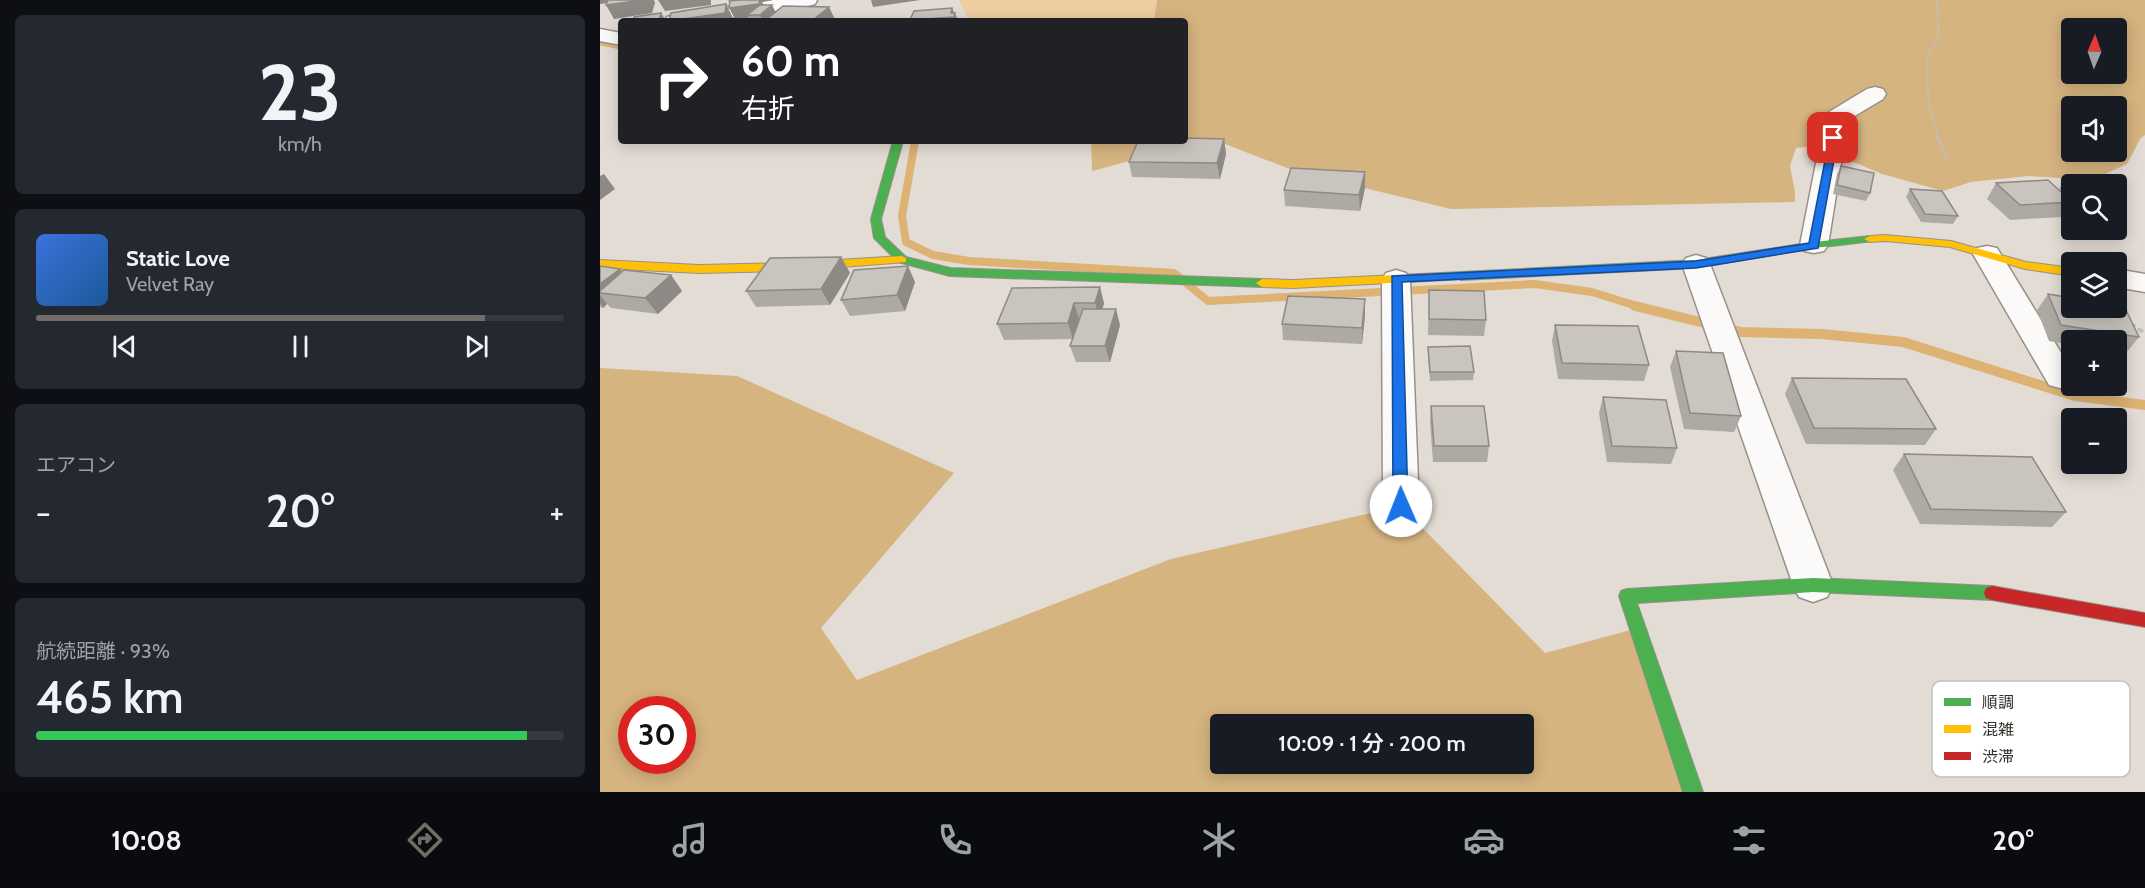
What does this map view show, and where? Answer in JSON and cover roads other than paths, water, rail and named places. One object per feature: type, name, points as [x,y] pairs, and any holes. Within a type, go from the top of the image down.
[{"type":"street","points":[[694,18],[808,0]]},
{"type":"street","points":[[600,34],[618,30]]},
{"type":"street","points":[[600,34],[618,38]]},
{"type":"street","points":[[1814,245],[1837,117],[1875,94]]},
{"type":"street","points":[[897,144],[876,219],[880,238],[902,260]]},
{"type":"street","points":[[600,264],[699,269],[791,267],[902,260],[950,272],[1148,281],[1293,284],[1696,264],[1814,245],[1885,238],[1951,244],[2025,265],[2061,270]]},
{"type":"street","points":[[1987,254],[2060,376]]},
{"type":"street","points":[[1696,264],[1813,585]]},
{"type":"street","points":[[1396,279],[1401,506]]},
{"type":"street","points":[[2127,280],[2145,283]]},
{"type":"street","points":[[1693,792],[1627,596],[1813,585],[1980,591],[2145,620]]},
{"type":"waterway","points":[[600,42],[618,45]]},
{"type":"waterway","points":[[914,144],[902,216],[906,242],[933,255],[969,261],[1174,273],[1208,301],[1535,284],[1592,292],[1640,307]]},
{"type":"waterway","points":[[1635,306],[1741,332],[1822,334],[1903,342],[2075,396],[2145,405]]}]
